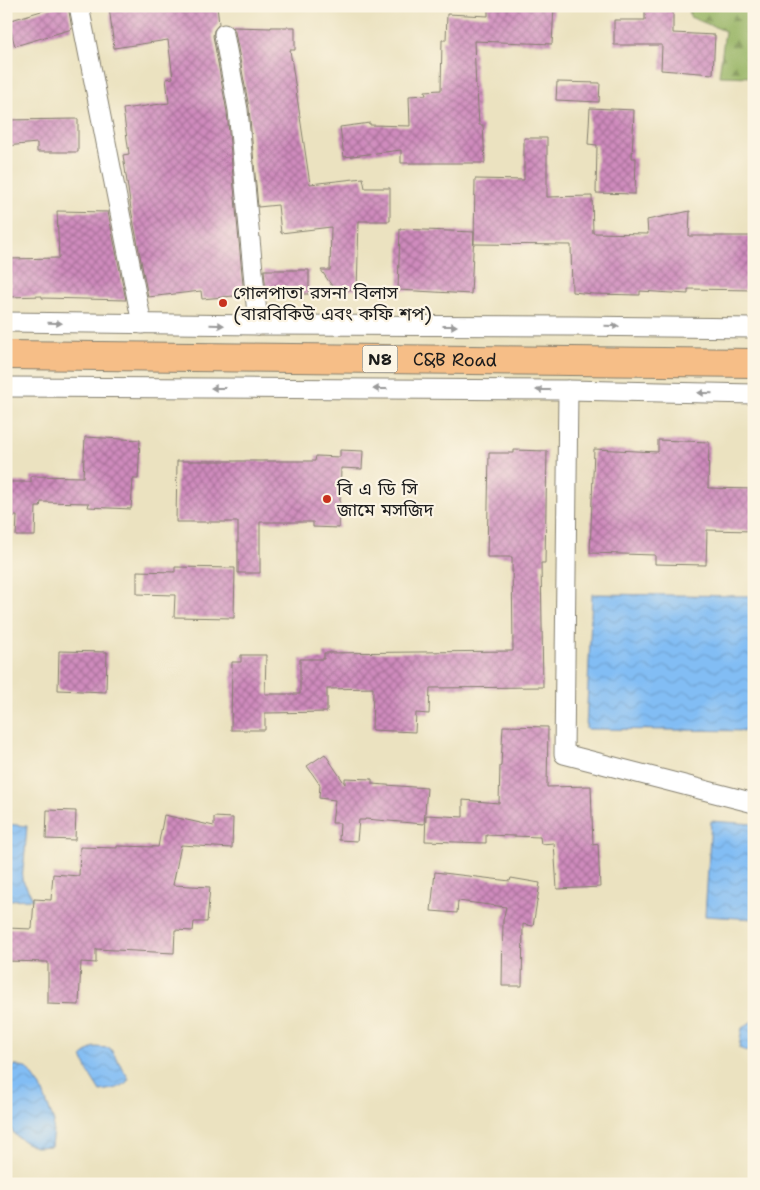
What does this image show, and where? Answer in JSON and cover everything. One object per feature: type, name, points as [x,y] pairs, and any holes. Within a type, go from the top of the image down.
[{"type":"highway","name":"C&B Road","points":[[6,355],[754,363]]},
{"type":"street","points":[[79,6],[142,324]]},
{"type":"street","points":[[224,34],[238,110],[258,325]]},
{"type":"street","points":[[6,322],[754,328]]},
{"type":"street","points":[[6,387],[568,390],[754,394]]},
{"type":"street","points":[[568,390],[564,754],[754,803]]},
{"type":"green space","points":[[689,6],[754,6],[754,77],[719,76],[725,31],[690,17]]},
{"type":"water","points":[[592,594],[754,596],[754,731],[586,729]]},
{"type":"water","points":[[711,821],[754,824],[754,919],[705,916]]},
{"type":"water","points":[[6,824],[27,826],[22,879],[33,899],[6,900]]},
{"type":"water","points":[[754,1020],[754,1054],[739,1048],[742,1028]]},
{"type":"water","points":[[94,1047],[110,1048],[129,1079],[123,1085],[100,1091],[88,1072],[82,1056]]},
{"type":"water","points":[[15,1065],[28,1069],[41,1087],[54,1122],[51,1146],[36,1147],[28,1144],[15,1135],[6,1121],[6,1074]]},
{"type":"building","points":[[58,6],[68,6],[72,29],[15,46],[8,21]]},
{"type":"building","points":[[109,6],[217,6],[219,24],[214,30],[213,36],[227,112],[244,295],[202,299],[201,291],[148,297],[123,155],[129,154],[123,109],[169,103],[166,79],[173,78],[168,40],[114,48]]},
{"type":"building","points":[[488,6],[554,6],[552,44],[474,41],[479,125],[483,125],[485,163],[401,163],[401,150],[344,157],[340,127],[370,123],[370,125],[410,126],[409,96],[426,95],[425,91],[441,90],[442,40],[446,40],[447,14],[488,16]]},
{"type":"building","points":[[673,10],[673,33],[715,35],[713,74],[661,70],[662,45],[614,45],[614,20],[645,20],[645,11]]},
{"type":"building","points":[[233,27],[295,27],[295,50],[290,50],[310,184],[363,178],[365,188],[390,188],[390,221],[359,221],[357,290],[334,289],[321,270],[330,270],[331,227],[281,233],[278,205],[258,207],[249,108]]},
{"type":"building","points":[[557,82],[600,83],[599,102],[556,100]]},
{"type":"building","points":[[590,108],[634,110],[632,158],[636,158],[635,194],[596,193],[597,145],[588,144]]},
{"type":"building","points":[[78,119],[78,152],[37,152],[37,143],[6,146],[6,120]]},
{"type":"building","points":[[524,138],[547,138],[547,197],[592,196],[593,233],[648,234],[647,220],[690,211],[689,236],[754,236],[754,290],[688,289],[688,294],[640,291],[640,295],[572,292],[571,245],[474,244],[475,179],[524,180]]},
{"type":"building","points":[[57,211],[108,212],[126,300],[42,298],[42,296],[10,297],[9,259],[59,258]]},
{"type":"building","points":[[400,229],[474,232],[471,294],[398,290]]},
{"type":"building","points":[[264,270],[309,270],[309,294],[266,294]]},
{"type":"building","points":[[85,437],[140,440],[138,479],[133,479],[131,509],[88,507],[89,503],[41,502],[40,507],[36,507],[35,536],[16,536],[17,516],[7,516],[8,482],[31,482],[31,476],[83,477]]},
{"type":"building","points":[[658,440],[709,442],[708,488],[754,489],[754,531],[707,530],[706,565],[655,564],[655,555],[590,553],[594,449],[658,452]]},
{"type":"building","points":[[340,450],[363,451],[362,469],[341,468],[339,528],[313,527],[313,522],[260,522],[260,573],[238,573],[238,522],[176,522],[177,461],[315,461],[316,456],[340,457]]},
{"type":"building","points":[[514,450],[547,451],[545,563],[541,563],[543,687],[430,688],[429,714],[416,713],[415,732],[372,730],[373,688],[327,689],[327,712],[265,713],[265,730],[231,730],[232,662],[241,662],[241,655],[266,655],[265,694],[300,694],[300,659],[324,659],[324,653],[513,651],[512,557],[487,557],[489,453],[514,453]]},
{"type":"building","points":[[175,567],[235,568],[234,618],[174,617],[175,595],[137,594],[137,571],[175,572]]},
{"type":"building","points":[[59,651],[107,652],[106,692],[58,690]]},
{"type":"building","points":[[503,726],[548,727],[547,787],[591,786],[593,845],[598,844],[600,887],[557,889],[554,843],[541,844],[540,837],[486,835],[486,843],[425,841],[426,815],[463,817],[463,800],[499,803]]},
{"type":"building","points":[[325,754],[345,784],[345,778],[372,779],[372,784],[427,788],[424,824],[359,820],[357,841],[339,840],[340,823],[332,823],[335,800],[319,798],[320,785],[307,766]]},
{"type":"building","points":[[47,810],[76,811],[75,840],[46,839]]},
{"type":"building","points":[[164,815],[214,826],[214,817],[233,818],[232,848],[181,845],[173,885],[210,887],[207,922],[194,922],[193,931],[175,930],[174,953],[96,949],[96,963],[81,962],[79,1005],[48,1004],[48,962],[6,961],[6,928],[32,929],[34,899],[51,900],[53,874],[79,876],[80,847],[158,847]]},
{"type":"building","points":[[435,872],[510,881],[511,878],[540,883],[533,926],[523,924],[522,986],[502,986],[503,920],[506,907],[458,901],[457,913],[431,911]]},
{"type":"place","name":"গোলপাতা রসনা বিলাস (বারবিকিউ এবং কফি শপ)","points":[[223,303]]},
{"type":"place","name":"বি এ ডি সি জামে মসজিদ","points":[[327,499]]}]
